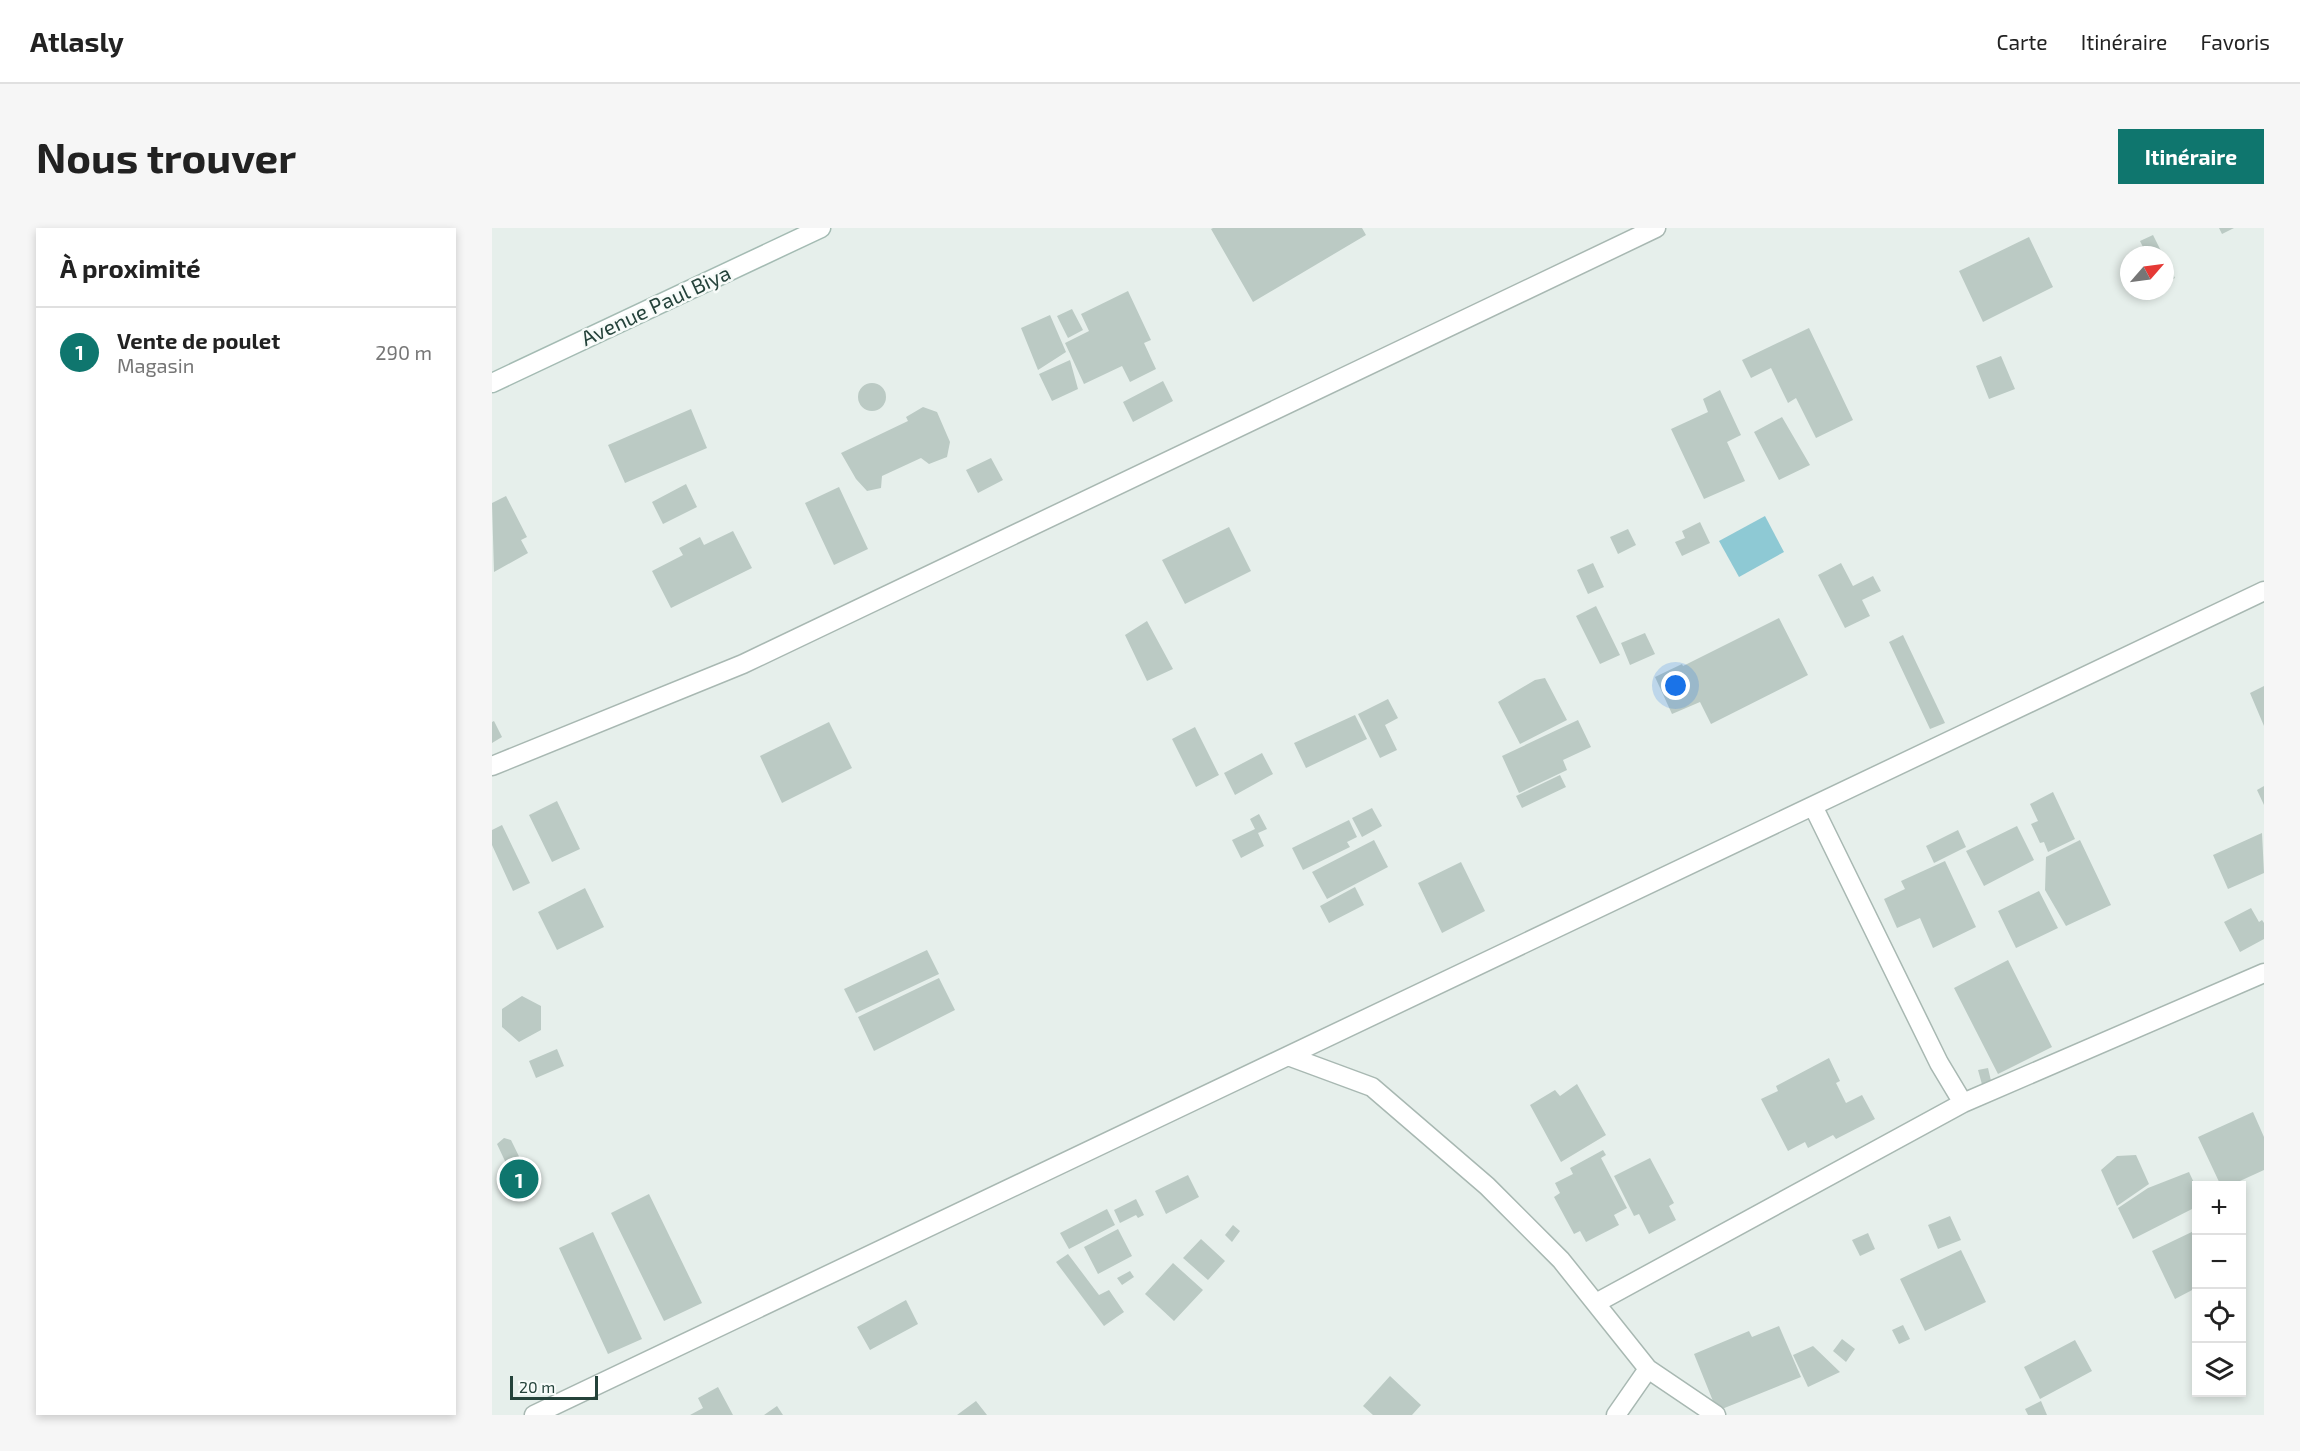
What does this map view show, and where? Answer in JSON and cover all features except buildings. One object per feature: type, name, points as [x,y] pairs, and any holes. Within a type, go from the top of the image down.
[{"type":"street","name":"Avenue Paul Biya","points":[[492,383],[821,228]]},
{"type":"street","points":[[492,766],[743,664],[1656,228]]},
{"type":"street","points":[[534,1415],[2264,591]]},
{"type":"street","points":[[1813,806],[1939,1063],[1963,1103]]},
{"type":"street","points":[[1596,1303],[1963,1103],[2264,973]]},
{"type":"street","points":[[1288,1056],[1372,1087],[1487,1185],[1562,1260],[1648,1369],[1716,1415]]},
{"type":"street","points":[[1616,1415],[1648,1369]]},
{"type":"water","points":[[1765,516],[1784,552],[1739,577],[1719,541]]},
{"type":"place","name":"Vente de poulet","points":[[519,1179]]}]
